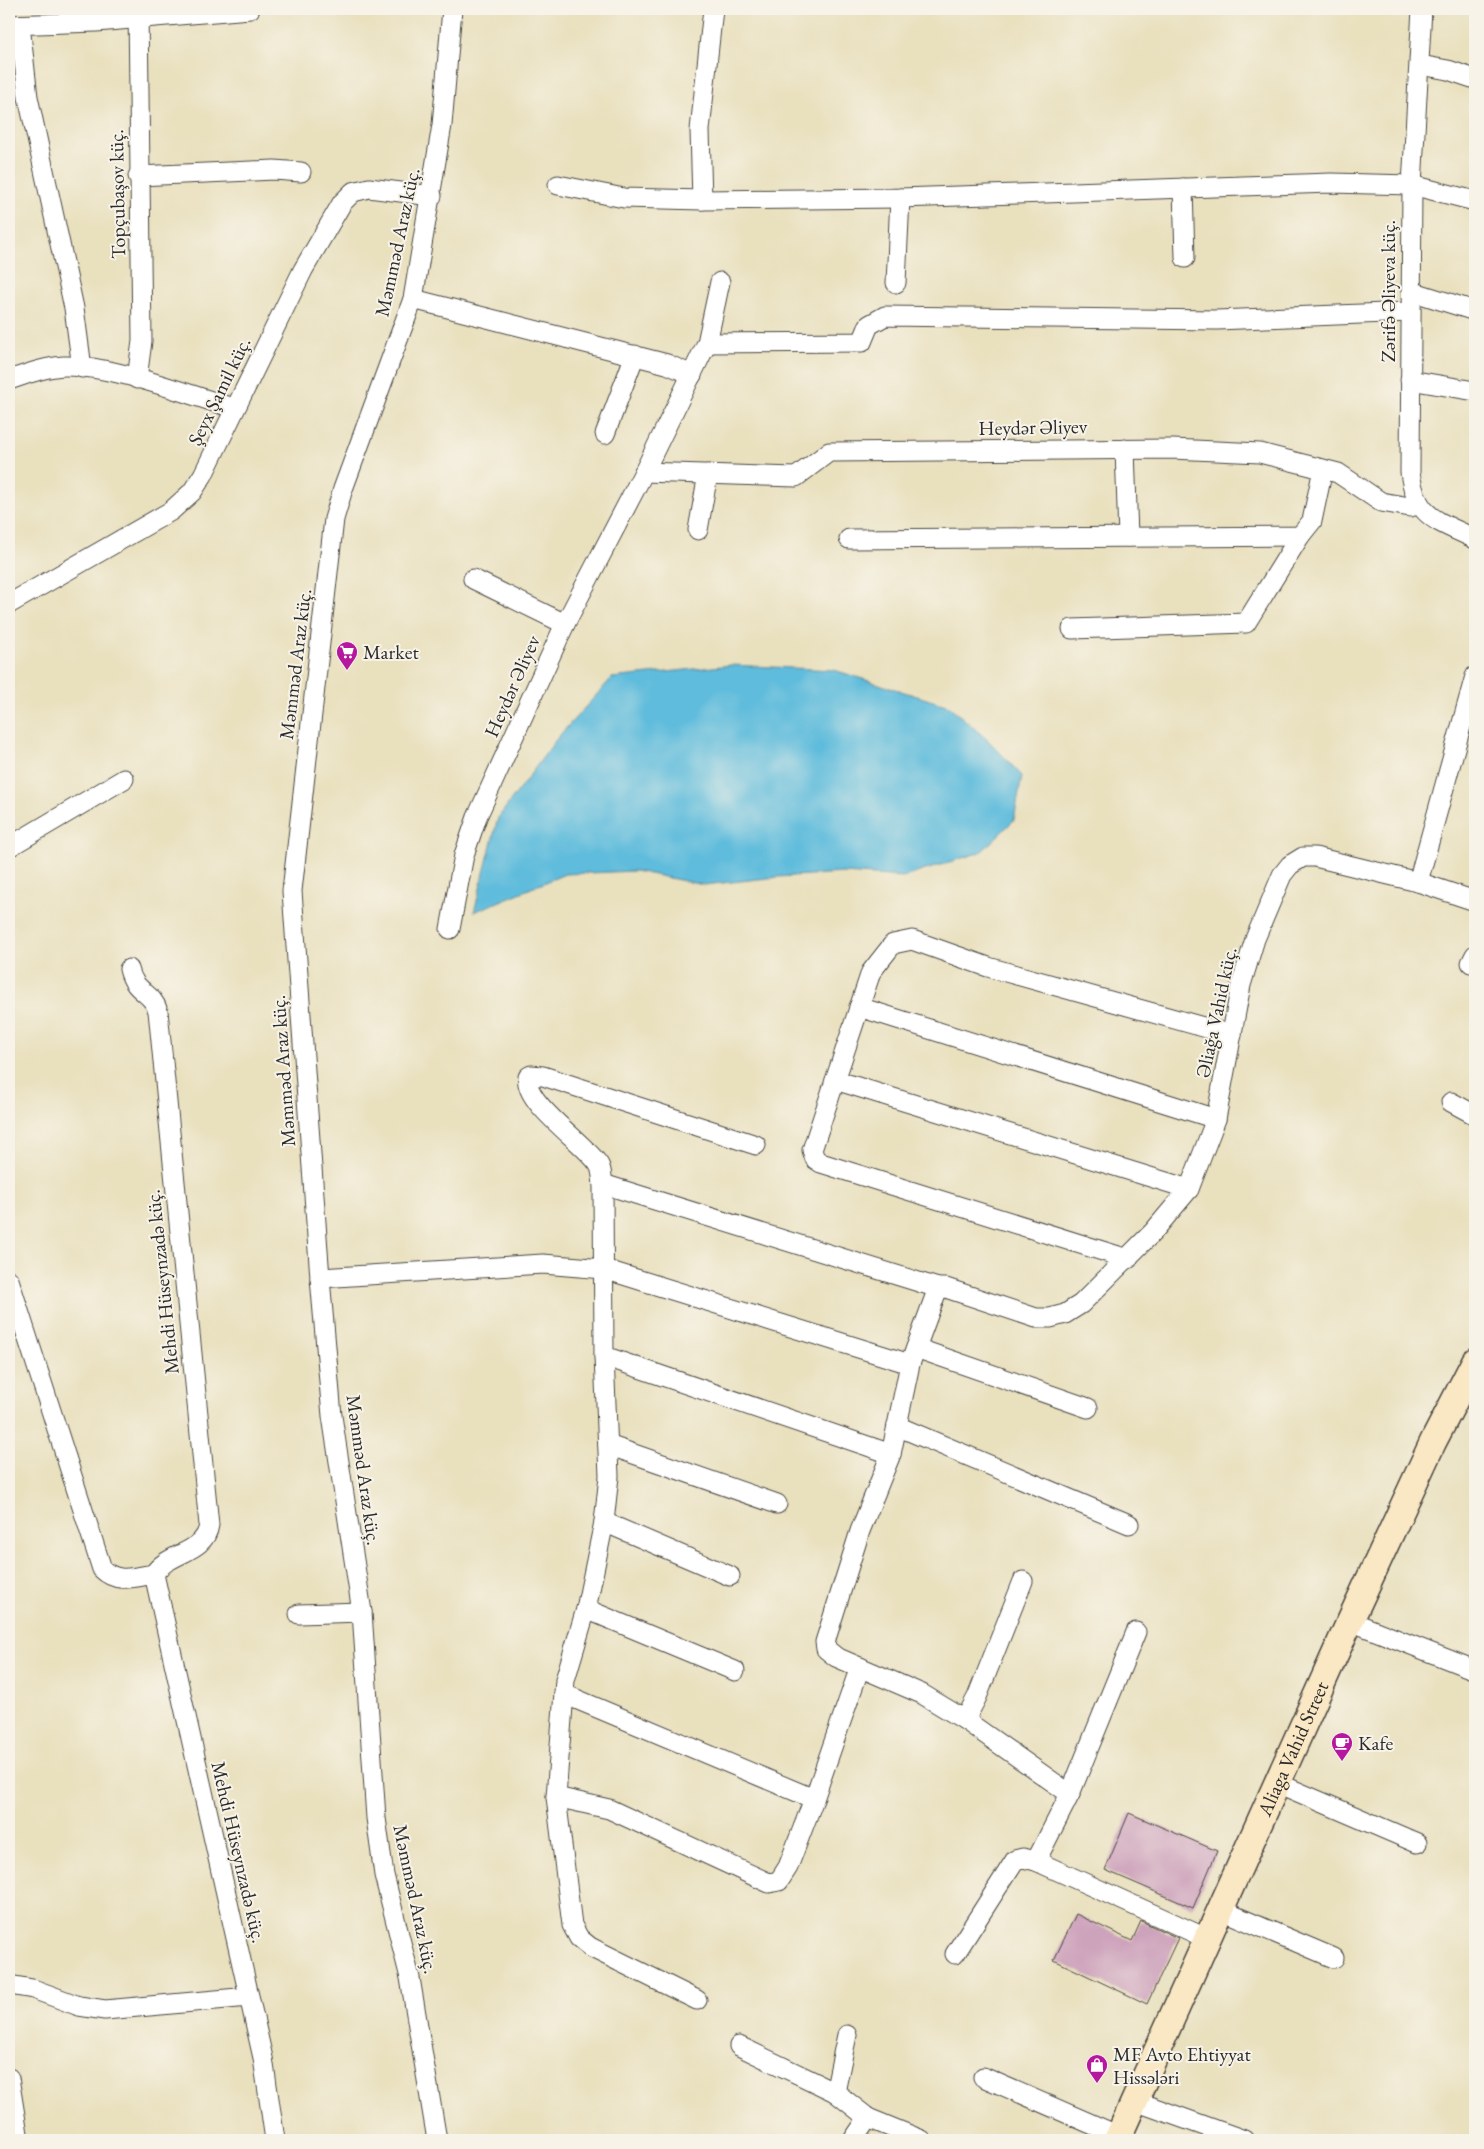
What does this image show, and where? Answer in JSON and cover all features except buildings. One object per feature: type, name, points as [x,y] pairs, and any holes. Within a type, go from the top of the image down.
[{"type":"main road","name":"Aliaga Vahid Street","points":[[1118,2138],[1350,1621],[1433,1442],[1475,1361]]},
{"type":"street","points":[[82,368],[74,308],[28,97],[15,25],[138,14],[250,9]]},
{"type":"street","name":"Məmməd Araz küç.","points":[[437,2140],[410,1978],[384,1875],[376,1818],[362,1612],[332,1416],[292,891],[334,519],[343,489],[413,299],[432,196],[442,125],[452,9]]},
{"type":"street","points":[[702,200],[700,130],[713,9]]},
{"type":"street","name":"Zərifə Əliyeva küç.","points":[[1418,505],[1412,490],[1410,472],[1410,312],[1412,185],[1422,9]]},
{"type":"street","name":"Topçubaşov küç.","points":[[137,379],[142,341],[138,176],[138,14]]},
{"type":"street","points":[[1420,65],[1448,70],[1475,79]]},
{"type":"street","points":[[138,176],[274,170],[301,172]]},
{"type":"street","points":[[558,185],[624,198],[702,200],[900,198],[1331,183],[1412,185],[1475,201]]},
{"type":"street","name":"Şeyx Şamil küç.","points":[[9,604],[182,503],[203,475],[234,408],[303,270],[342,204],[354,192],[369,188],[432,196]]},
{"type":"street","points":[[1182,188],[1185,258]]},
{"type":"street","points":[[896,283],[900,198]]},
{"type":"street","name":"Heydər Əliyev","points":[[450,929],[464,854],[477,817],[564,624],[644,472],[707,343],[720,282]]},
{"type":"street","points":[[1411,291],[1475,311]]},
{"type":"street","points":[[413,299],[634,355],[667,364],[692,375]]},
{"type":"street","points":[[707,343],[862,342],[869,325],[884,316],[1217,320],[1410,312]]},
{"type":"street","points":[[605,434],[634,355]]},
{"type":"street","points":[[9,380],[40,370],[64,366],[99,368],[234,408]]},
{"type":"street","points":[[1410,380],[1475,391]]},
{"type":"street","points":[[1125,449],[1128,537]]},
{"type":"street","name":"Heydər Əliyev","points":[[644,472],[796,477],[829,452],[1125,449],[1260,453],[1338,473],[1381,502],[1410,507],[1418,505]]},
{"type":"street","points":[[1072,629],[1246,624],[1300,536],[1312,521],[1323,469]]},
{"type":"street","points":[[698,530],[708,474]]},
{"type":"street","points":[[1418,505],[1436,520],[1475,539]]},
{"type":"street","points":[[849,539],[1300,536]]},
{"type":"street","points":[[473,579],[564,624]]},
{"type":"street","points":[[1418,882],[1475,676]]},
{"type":"street","points":[[9,847],[124,779]]},
{"type":"street","name":"Əliağa Vahid küç.","points":[[603,1184],[938,1288],[946,1288],[1036,1318],[1050,1318],[1065,1314],[1081,1304],[1112,1276],[1172,1211],[1189,1189],[1216,1119],[1241,985],[1254,939],[1282,875],[1290,865],[1303,857],[1315,856],[1418,882],[1475,901]]},
{"type":"street","points":[[1128,1259],[822,1164],[815,1159],[812,1150],[871,972],[893,944],[912,940],[988,967],[1232,1035]]},
{"type":"street","name":"Mehdi Hüseynzadə küç.","points":[[129,969],[132,982],[154,1000],[158,1011],[209,1526],[208,1534],[203,1541],[168,1559],[158,1566],[154,1574],[263,2058],[275,2140]]},
{"type":"street","points":[[859,1007],[1216,1119]]},
{"type":"street","points":[[697,2000],[590,1947],[579,1938],[572,1925],[556,1797],[564,1694],[571,1654],[586,1609],[604,1522],[609,1476],[604,1356],[603,1184],[600,1167],[592,1155],[544,1110],[534,1096],[527,1080],[530,1075],[543,1076],[756,1145]]},
{"type":"street","points":[[835,1080],[1189,1189]]},
{"type":"street","points":[[1451,1102],[1475,1115]]},
{"type":"street","points":[[320,1278],[543,1264],[604,1269],[913,1356],[1088,1408]]},
{"type":"street","points":[[9,1280],[102,1569],[110,1577],[120,1579],[154,1574]]},
{"type":"street","points":[[938,1288],[913,1356],[891,1454],[860,1531],[825,1642],[826,1649],[836,1657],[922,1694],[965,1720],[1070,1794]]},
{"type":"street","points":[[604,1356],[891,1454]]},
{"type":"street","points":[[897,1426],[1129,1524]]},
{"type":"street","points":[[608,1445],[777,1504]]},
{"type":"street","points":[[604,1522],[730,1576]]},
{"type":"street","points":[[965,1720],[977,1697],[1023,1581]]},
{"type":"street","points":[[586,1609],[735,1671]]},
{"type":"street","points":[[299,1614],[362,1612]]},
{"type":"street","points":[[1350,1621],[1475,1670]]},
{"type":"street","points":[[1036,1861],[1070,1794],[1136,1632]]},
{"type":"street","points":[[556,1797],[609,1809],[769,1883],[779,1881],[788,1867],[814,1799],[860,1668]]},
{"type":"street","points":[[564,1694],[814,1799]]},
{"type":"street","points":[[1278,1783],[1418,1843]]},
{"type":"street","points":[[955,1954],[1015,1860],[1023,1858],[1036,1861],[1208,1939]]},
{"type":"street","points":[[1221,1910],[1334,1958]]},
{"type":"street","points":[[9,1985],[33,1989],[79,2006],[105,2010],[249,1997]]},
{"type":"street","points":[[835,2092],[847,2035]]},
{"type":"street","points":[[739,2046],[835,2092],[868,2118],[922,2140]]},
{"type":"street","points":[[983,2077],[1118,2138]]},
{"type":"street","points":[[9,2078],[19,2140]]},
{"type":"street","points":[[1135,2101],[1244,2140]]},
{"type":"street","points":[[853,2140],[868,2118]]},
{"type":"water","points":[[731,665],[834,670],[949,706],[990,742],[1022,776],[1014,820],[981,852],[904,877],[843,873],[777,877],[704,885],[635,871],[565,874],[474,912],[498,818],[558,737],[612,678]]},
{"type":"place","name":"Market","points":[[347,671]]},
{"type":"place","name":"Kafe","points":[[1342,1762]]},
{"type":"place","name":"MF Avto Ehtiyyat Hissələri","points":[[1097,2084]]}]
